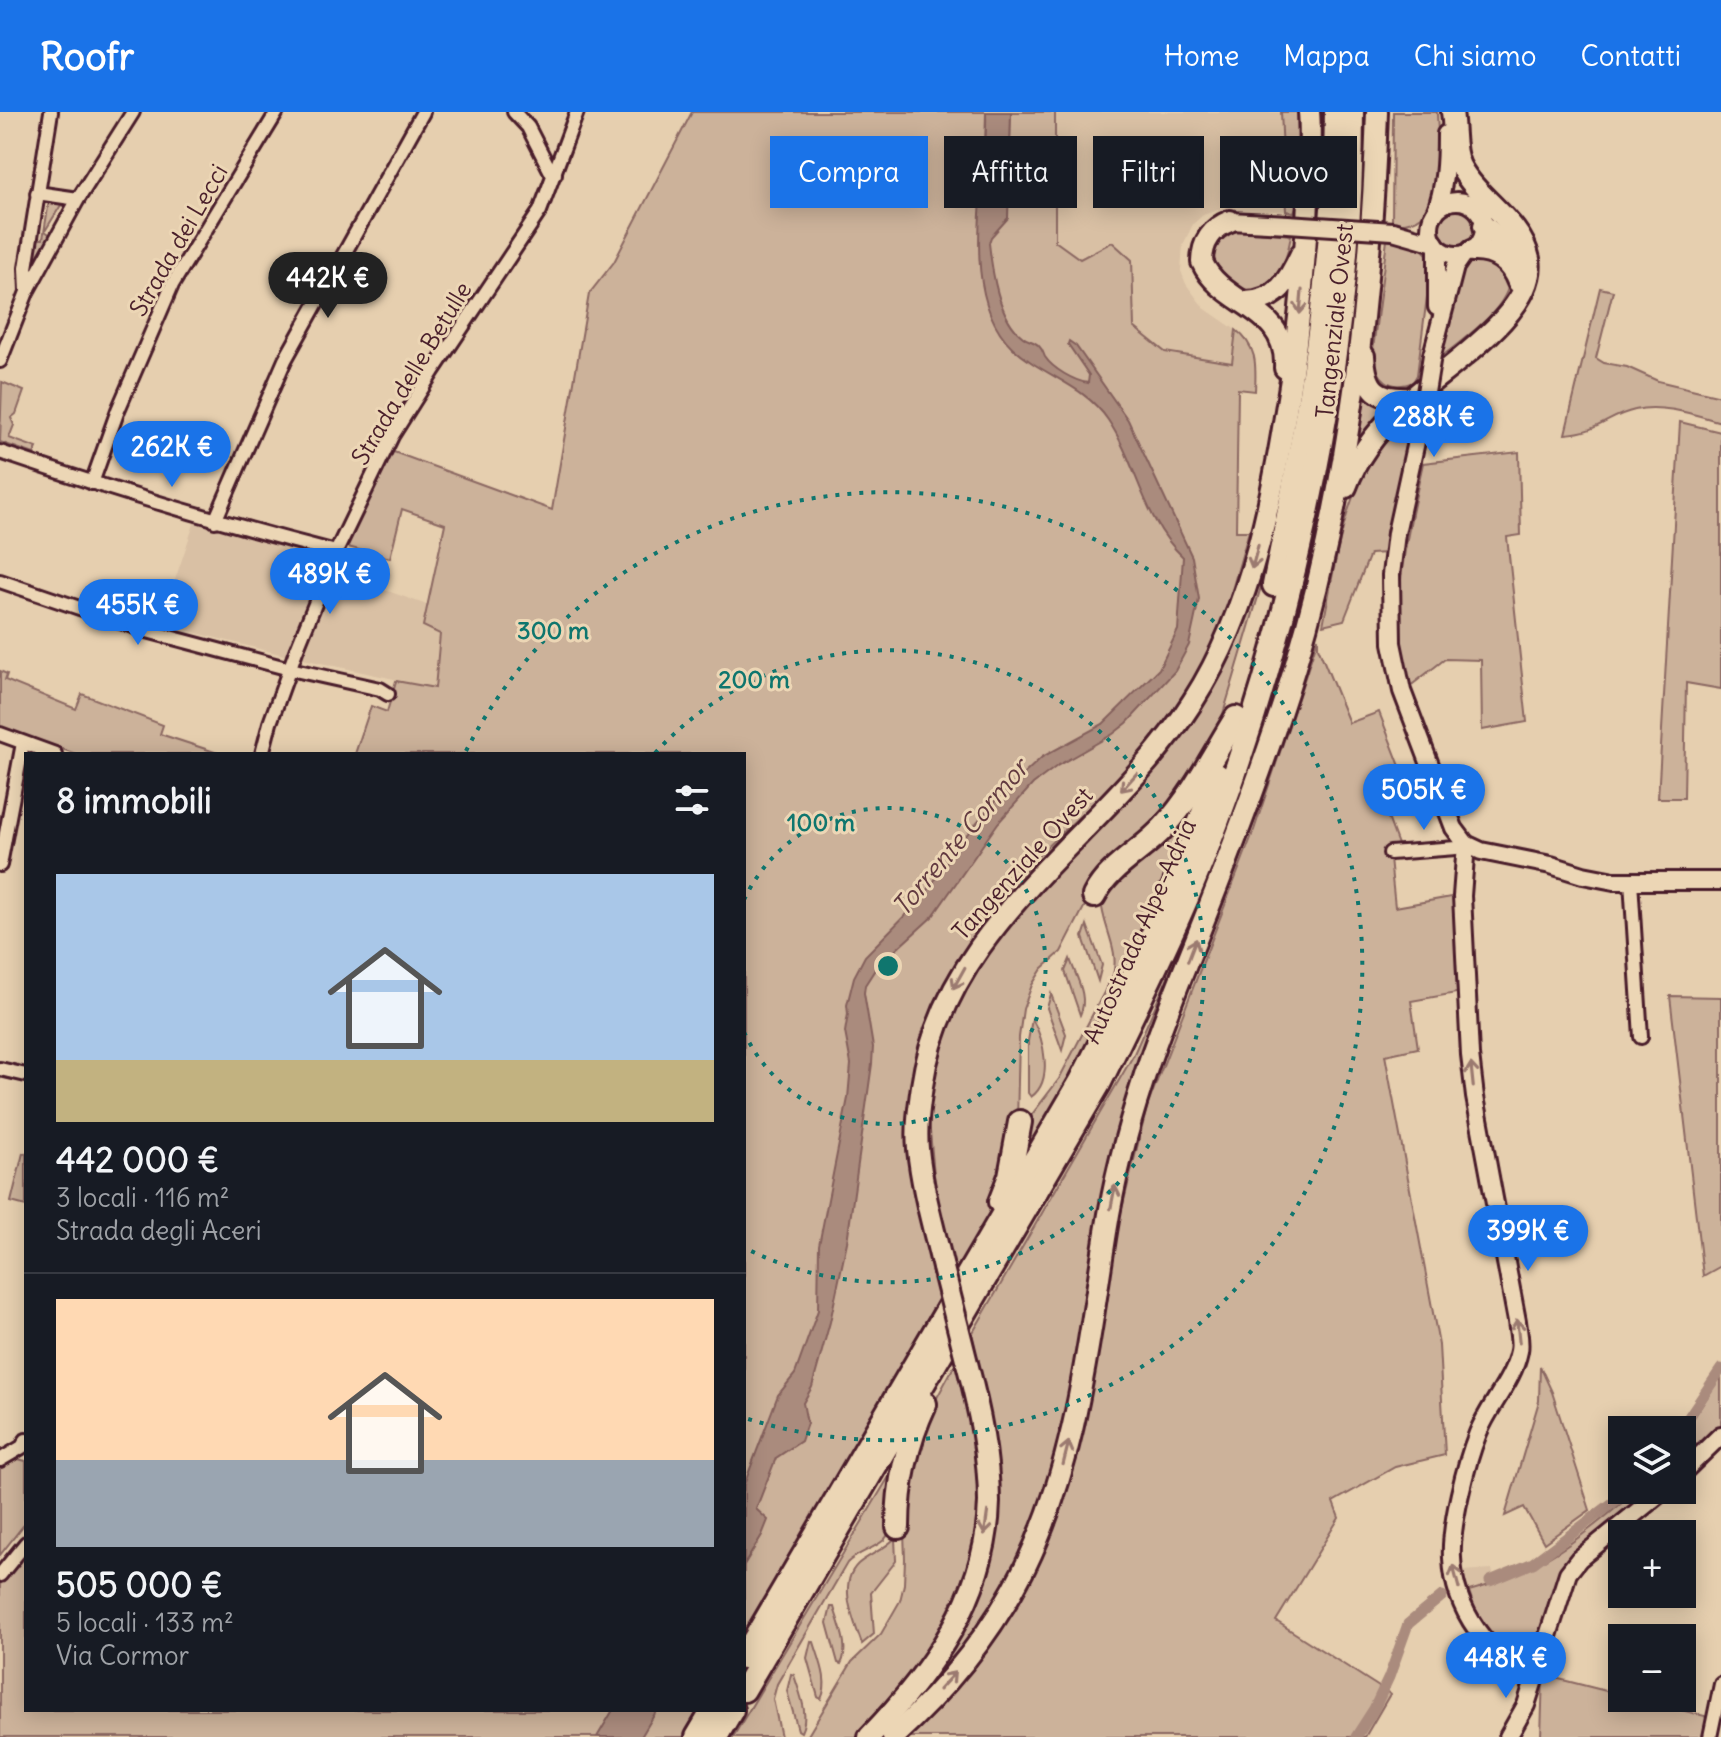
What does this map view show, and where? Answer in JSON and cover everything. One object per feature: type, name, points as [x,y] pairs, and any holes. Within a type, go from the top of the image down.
[{"type":"highway","name":"Tangenziale Ovest","points":[[869,1737],[899,1706],[940,1652],[963,1610],[978,1568],[989,1504],[987,1456],[918,1150],[918,1114],[926,1056],[946,1002],[981,943],[1046,867],[1169,735],[1194,699],[1228,630],[1251,572],[1263,526],[1300,322],[1307,240],[1309,112]]},
{"type":"highway","name":"Autostrada Alpe-Adria","points":[[746,1654],[1081,1081],[1131,985],[1193,839],[1236,718],[1271,603],[1306,425],[1328,250],[1336,112]]},
{"type":"highway","name":"Autostrada Alpe-Adria","points":[[746,1687],[1099,1084],[1146,988],[1209,841],[1265,677],[1287,595],[1323,426],[1346,247],[1352,112]]},
{"type":"highway","name":"Tangenziale Ovest","points":[[893,1737],[952,1677],[976,1646],[1024,1569],[1045,1520],[1062,1468],[1081,1389],[1106,1229],[1121,1156],[1144,1077],[1263,764],[1295,666],[1329,533],[1346,444],[1364,309],[1377,112]]},
{"type":"highway","points":[[1329,533],[1349,478],[1379,432],[1418,402],[1505,319],[1522,293],[1529,273],[1525,247],[1459,164],[1449,112]]},
{"type":"highway","points":[[1230,221],[1213,231],[1205,242],[1202,262],[1215,284],[1245,302],[1268,321],[1283,345],[1281,401],[1284,421]]},
{"type":"highway","points":[[1484,226],[1522,260],[1522,293]]},
{"type":"highway","points":[[1245,302],[1263,300],[1279,291],[1293,271],[1307,240]]},
{"type":"highway","points":[[1468,253],[1484,251],[1506,261],[1513,269],[1522,293]]},
{"type":"highway","points":[[1364,309],[1364,353],[1368,380],[1378,393],[1387,397],[1418,402]]},
{"type":"highway","points":[[1094,896],[1108,876],[1174,817],[1204,774],[1236,718]]},
{"type":"highway","points":[[962,1285],[967,1258],[1004,1193],[1020,1122]]},
{"type":"highway","points":[[898,1527],[902,1475],[915,1427],[974,1316],[986,1277]]},
{"type":"highway","points":[[697,1737],[712,1712]]},
{"type":"highway","points":[[716,1737],[731,1712]]},
{"type":"street","points":[[27,292],[26,268],[51,112]]},
{"type":"street","points":[[0,361],[27,292],[78,199],[133,112]]},
{"type":"street","name":"Strada dei Lecci","points":[[92,483],[118,410],[172,285],[277,112]]},
{"type":"street","points":[[215,521],[285,360],[423,112]]},
{"type":"street","points":[[514,112],[528,127],[555,174]]},
{"type":"street","name":"Strada delle Betulle","points":[[263,752],[290,669],[336,552],[392,436],[540,211],[577,112]]},
{"type":"street","points":[[1433,348],[1436,245],[1431,233],[1441,198],[1449,112]]},
{"type":"street","points":[[1446,164],[1454,184],[1479,212],[1484,226],[1482,240],[1455,267],[1418,402],[1391,575],[1392,643],[1402,691],[1450,821],[1466,844],[1481,851],[1551,865],[1583,875],[1614,881],[1721,881]]},
{"type":"street","points":[[37,193],[78,199]]},
{"type":"street","points":[[1396,231],[1433,218],[1450,202],[1468,203]]},
{"type":"street","points":[[1230,221],[1396,231],[1436,245],[1448,254],[1468,253]]},
{"type":"street","points":[[0,452],[215,521],[336,552]]},
{"type":"street","points":[[0,581],[147,631],[380,689],[388,694]]},
{"type":"street","points":[[0,734],[49,752]]},
{"type":"street","points":[[0,865],[23,743]]},
{"type":"street","points":[[1390,853],[1456,848],[1466,844]]},
{"type":"street","points":[[1466,844],[1462,896],[1470,1055],[1520,1349],[1481,1426],[1468,1462],[1451,1556],[1460,1594],[1476,1631],[1491,1650],[1535,1677]]},
{"type":"street","points":[[1631,881],[1641,1037]]},
{"type":"street","points":[[0,1069],[24,1075]]},
{"type":"street","points":[[1696,1459],[1721,1435]]},
{"type":"street","points":[[0,1460],[24,1447]]},
{"type":"street","points":[[1508,1737],[1526,1705],[1565,1581],[1574,1565],[1647,1504]]},
{"type":"street","points":[[0,1575],[24,1545]]},
{"type":"street","points":[[1710,1737],[1721,1684]]},
{"type":"shaded area","points":[[692,112],[986,112],[985,136],[944,136],[944,208],[1055,208],[1055,241],[1080,259],[1112,242],[1132,260],[1134,327],[1165,352],[1232,363],[1236,330],[1252,350],[1256,373],[1255,391],[1238,389],[1236,531],[1249,531],[1223,621],[1197,678],[1151,744],[1122,777],[1040,853],[1009,888],[950,972],[931,1014],[919,1057],[912,1114],[942,1292],[815,1518],[790,1553],[746,1628],[746,752],[356,752],[371,706],[387,712],[396,681],[435,688],[440,634],[423,626],[445,524],[402,509],[390,558],[344,546],[391,451],[552,510],[589,294],[614,262]]},
{"type":"shaded area","points":[[986,112],[1011,112],[1010,136],[986,136]]},
{"type":"shaded area","points":[[1011,112],[1055,112],[1055,136],[1010,136]]},
{"type":"shaded area","points":[[1055,112],[1281,112],[1282,136],[1220,136],[1220,208],[1286,208],[1286,211],[1218,210],[1203,215],[1193,224],[1183,245],[1181,271],[1186,284],[1204,308],[1236,330],[1233,363],[1165,352],[1134,327],[1132,260],[1080,259],[1054,241],[1054,208],[1077,208],[1077,136],[1055,136]]},
{"type":"shaded area","points":[[1281,112],[1297,112],[1298,136],[1282,136]]},
{"type":"shaded area","points":[[1393,112],[1437,112],[1437,184],[1424,214],[1411,222],[1392,223]]},
{"type":"shaded area","points":[[41,200],[72,202],[68,209],[61,205],[45,231],[52,236],[33,267],[35,239],[43,239],[49,201]]},
{"type":"shaded area","points":[[981,208],[1008,208],[1008,218],[989,243],[994,280],[1002,306],[1014,329],[1037,344],[1053,366],[1070,377],[1088,383],[1089,375],[1069,341],[1076,346],[1128,420],[1192,557],[1199,599],[1189,645],[1175,671],[1127,723],[1033,784],[998,823],[933,916],[876,968],[865,985],[873,1047],[872,1064],[847,1242],[830,1322],[812,1387],[803,1403],[807,1423],[801,1441],[776,1458],[756,1509],[768,1520],[746,1562],[746,1480],[778,1395],[795,1374],[818,1310],[819,1245],[848,1098],[851,1064],[845,1032],[854,977],[865,956],[924,896],[958,845],[993,803],[1042,757],[1103,724],[1159,669],[1178,630],[1183,557],[1159,526],[1108,420],[1087,397],[1036,366],[1012,347],[995,324],[985,297],[979,235]]},
{"type":"shaded area","points":[[1458,209],[1472,215],[1478,229],[1472,243],[1458,249],[1444,243],[1438,229],[1444,215]]},
{"type":"shaded area","points":[[1239,230],[1291,235],[1285,261],[1273,282],[1264,289],[1254,291],[1243,288],[1229,279],[1215,261],[1215,249],[1224,235]]},
{"type":"shaded area","points":[[1387,240],[1420,248],[1429,257],[1431,265],[1417,375],[1413,382],[1405,385],[1391,384],[1381,377],[1372,357]]},
{"type":"shaded area","points":[[1474,260],[1496,263],[1509,280],[1507,291],[1492,314],[1435,362],[1458,276]]},
{"type":"shaded area","points":[[1600,288],[1613,291],[1596,358],[1658,381],[1721,396],[1721,422],[1678,411],[1645,408],[1625,413],[1587,430],[1565,434]]},
{"type":"shaded area","points":[[2,382],[24,391],[16,414],[11,418],[14,425],[9,438],[37,448],[34,454],[0,442]]},
{"type":"shaded area","points":[[1365,388],[1396,404],[1356,446]]},
{"type":"shaded area","points":[[1412,407],[1386,553],[1370,554],[1344,620],[1323,625],[1341,534],[1355,491],[1377,450]]},
{"type":"shaded area","points":[[1680,422],[1721,432],[1721,689],[1686,683],[1684,798],[1658,798]]},
{"type":"shaded area","points":[[1519,452],[1521,535],[1507,537],[1527,722],[1482,730],[1481,660],[1445,659],[1409,687],[1402,660],[1399,627],[1404,556],[1423,463]]},
{"type":"shaded area","points":[[195,521],[328,555],[288,656],[160,624]]},
{"type":"shaded area","points":[[341,558],[391,574],[385,590],[427,605],[423,626],[440,634],[435,688],[303,659]]},
{"type":"shaded area","points":[[1257,586],[1261,587],[1217,734],[1193,783],[1095,886],[1061,952],[1042,969],[1032,985],[1023,1009],[1019,1037],[1017,1123],[995,1203],[956,1273],[936,1197],[929,1120],[930,1096],[940,1044],[963,988],[1016,912],[1134,786]]},
{"type":"shaded area","points":[[1318,638],[1318,647],[1349,723],[1379,712],[1412,797],[1384,807],[1403,858],[1390,859],[1395,907],[1457,896],[1462,992],[1411,1001],[1418,1048],[1385,1055],[1439,1345],[1445,1455],[1395,1467],[1333,1502],[1339,1518],[1276,1621],[1390,1694],[1365,1737],[907,1737],[976,1666],[1031,1580],[1058,1516],[1088,1402],[1118,1225],[1147,1107],[1254,830]]},
{"type":"shaded area","points":[[0,671],[7,674],[5,680],[76,709],[82,694],[163,725],[160,734],[215,752],[70,752],[0,727]]},
{"type":"shaded area","points":[[1187,809],[1193,812],[1137,948],[1061,1097],[1021,1165],[1027,1121],[1059,1079],[1113,975],[1113,947],[1101,899]]},
{"type":"shaded area","points":[[1211,880],[1146,1058],[1073,1399],[1036,1526],[998,1599],[943,1676],[904,1716],[903,1711],[949,1652],[998,1478],[993,1429],[972,1334],[1133,1056]]},
{"type":"shaded area","points":[[1087,925],[1102,965],[1098,981],[1083,937]]},
{"type":"shaded area","points":[[1070,959],[1082,994],[1080,1015],[1065,971]]},
{"type":"shaded area","points":[[1051,994],[1066,1034],[1062,1050],[1047,1008]]},
{"type":"shaded area","points":[[1670,996],[1721,997],[1721,1266],[1703,1276]]},
{"type":"shaded area","points":[[1032,1019],[1043,1048],[1045,1071],[1043,1081],[1031,1097],[1028,1093],[1028,1041]]},
{"type":"shaded area","points":[[23,1153],[24,1205],[11,1202]]},
{"type":"shaded area","points":[[960,1355],[983,1460],[976,1557],[941,1639],[861,1737],[807,1737],[852,1662],[881,1634],[900,1601],[905,1559],[903,1505],[926,1418]]},
{"type":"shaded area","points":[[1540,1366],[1552,1392],[1590,1510],[1544,1543],[1524,1507],[1505,1516],[1539,1401]]},
{"type":"shaded area","points":[[1721,1376],[1721,1427],[1696,1452],[1695,1416]]},
{"type":"shaded area","points":[[902,1455],[895,1513],[888,1534],[884,1540],[847,1563],[777,1684],[773,1699],[781,1737],[733,1737]]},
{"type":"shaded area","points":[[18,1459],[24,1460],[24,1525],[0,1555],[0,1468]]},
{"type":"shaded area","points":[[1620,1504],[1640,1504],[1620,1520],[1608,1520],[1608,1529],[1586,1547],[1532,1665],[1492,1636],[1479,1617],[1469,1591],[1539,1563]]},
{"type":"shaded area","points":[[895,1538],[896,1561],[871,1593],[874,1634],[862,1644],[849,1603],[852,1572],[858,1564]]},
{"type":"shaded area","points":[[24,1554],[24,1712],[698,1712],[683,1737],[0,1737],[0,1584]]},
{"type":"shaded area","points":[[1492,1569],[1495,1584],[1469,1591],[1463,1571]]},
{"type":"shaded area","points":[[831,1607],[834,1607],[844,1644],[841,1664],[838,1663],[827,1623]]},
{"type":"shaded area","points":[[811,1641],[814,1642],[824,1678],[821,1699],[807,1658]]},
{"type":"shaded area","points":[[791,1674],[794,1675],[804,1711],[801,1732],[787,1691]]},
{"type":"shaded area","points":[[1543,1675],[1608,1691],[1608,1712],[1689,1712],[1705,1716],[1709,1725],[1706,1737],[1541,1737]]},
{"type":"shaded area","points":[[612,1712],[656,1712],[641,1737],[597,1737]]},
{"type":"waterway","points":[[1689,1416],[1721,1369]]},
{"type":"waterway","points":[[1490,1581],[1533,1563],[1611,1504]]},
{"type":"waterway","points":[[1356,1737],[1389,1677],[1408,1624],[1442,1596]]},
{"type":"water label","name":"Torrente Cormor","points":[[960,837]]}]
